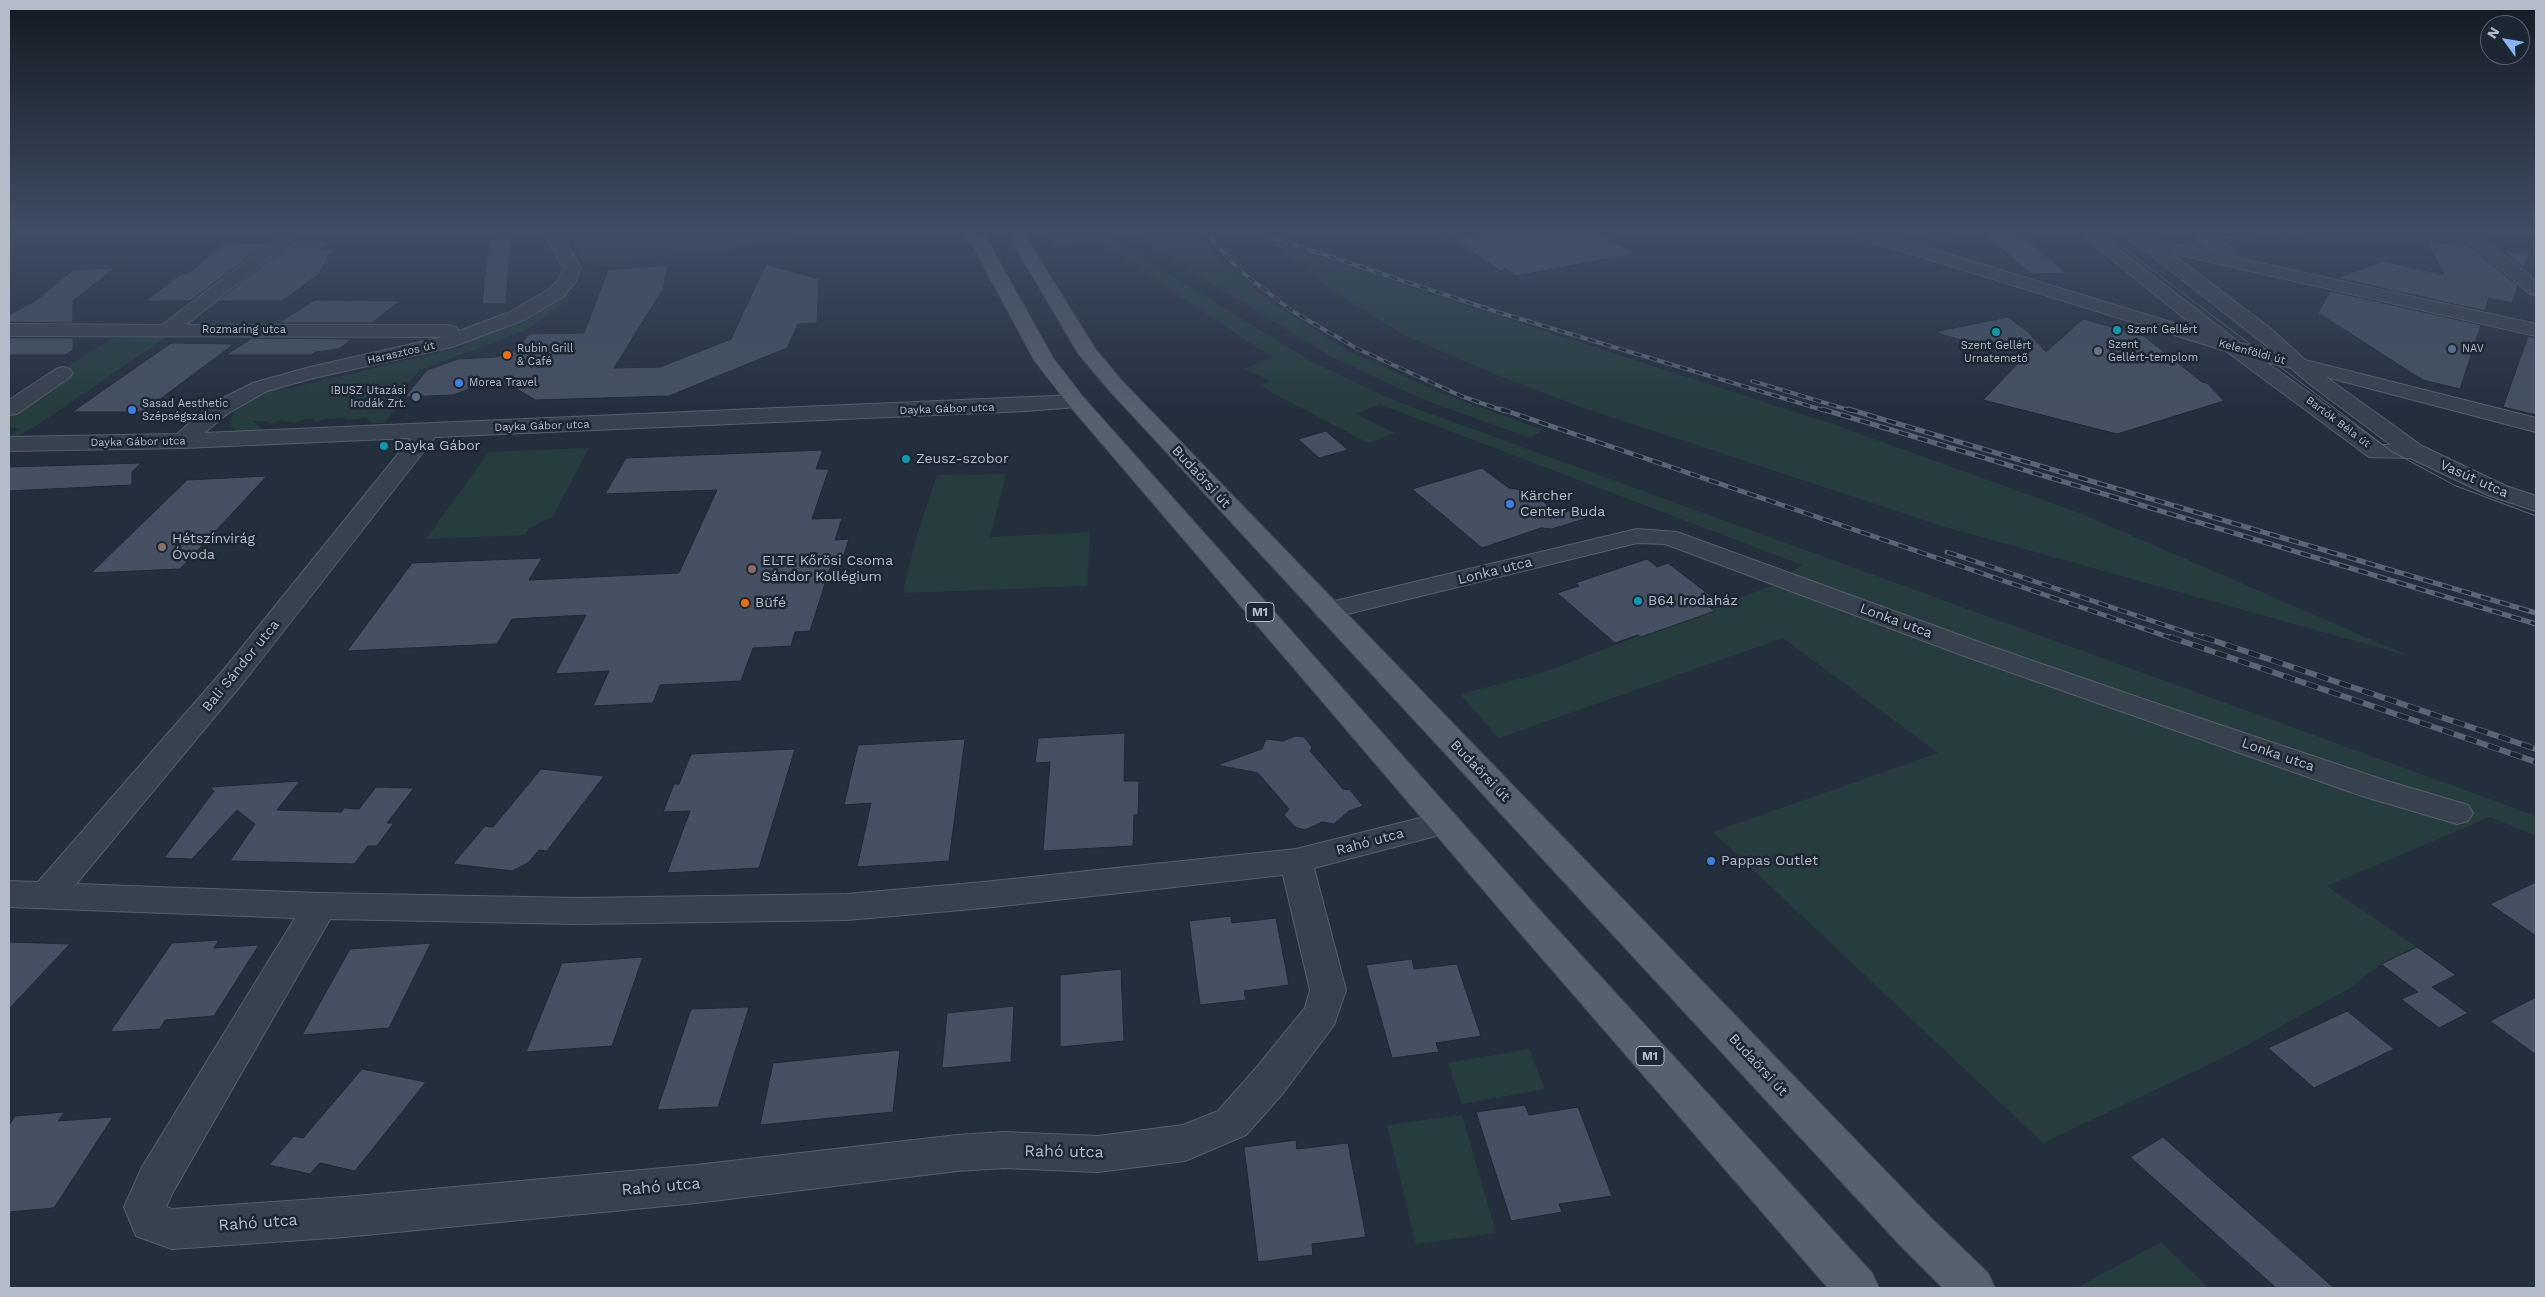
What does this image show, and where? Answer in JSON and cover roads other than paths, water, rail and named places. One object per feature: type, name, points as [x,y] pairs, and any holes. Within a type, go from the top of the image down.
[{"type":"main road","name":"M1","points":[[1007,292],[1040,354],[1076,401],[1444,823],[1857,1288]]},
{"type":"main road","name":"Budaörsi út","points":[[1050,292],[1099,366],[1186,462],[1908,1223],[1973,1288]]},
{"type":"street","points":[[168,329],[217,292]]},
{"type":"street","name":"Harasztos út","points":[[183,441],[219,409],[260,387],[310,373],[445,343],[517,316],[557,292]]},
{"type":"street","name":"Kelenföldi út","points":[[2051,292],[2233,347],[2536,425]]},
{"type":"street","name":"Bartók Béla út","points":[[2162,292],[2233,347],[2285,382],[2377,452],[2414,450]]},
{"type":"street","name":"Bartók Béla út","points":[[2209,292],[2263,332],[2297,363],[2372,422],[2414,450]]},
{"type":"street","points":[[2374,292],[2536,330]]},
{"type":"street","points":[[2417,292],[2536,318]]},
{"type":"street","points":[[2152,323],[2181,321],[2192,315]]},
{"type":"street","name":"Rozmaring utca","points":[[9,330],[168,329],[478,332]]},
{"type":"street","points":[[9,409],[63,372]]},
{"type":"street","name":"Dayka Gábor utca","points":[[9,444],[183,441],[1026,406],[1076,401]]},
{"type":"street","name":"Bali Sándor utca","points":[[47,895],[236,673],[428,431]]},
{"type":"street","name":"Vasút utca","points":[[2414,450],[2455,472],[2536,504]]},
{"type":"street","name":"Lonka utca","points":[[1326,610],[1637,536],[1668,537],[2130,705],[2373,788],[2457,813]]},
{"type":"street","name":"Rahó utca","points":[[9,894],[320,906],[578,910],[847,907],[984,895],[1296,861],[1444,823]]},
{"type":"street","name":"Rahó utca","points":[[320,906],[157,1180],[145,1207],[152,1222],[172,1229],[345,1217],[696,1184],[957,1153],[1004,1150],[1098,1154],[1185,1144],[1232,1123],[1259,1094],[1321,1014],[1328,990],[1322,959],[1296,861]]},
{"type":"tram line","points":[[2181,292],[2391,451],[2456,486],[2536,516]]},
{"type":"railway","points":[[1267,292],[1292,311],[1356,348],[1461,396],[1504,411]]},
{"type":"railway","points":[[1435,292],[1826,411]]},
{"type":"railway","points":[[1752,381],[1852,411]]},
{"type":"railway","points":[[1501,409],[2174,639]]},
{"type":"railway","points":[[1822,409],[2536,624]]},
{"type":"railway","points":[[1848,409],[2536,613]]},
{"type":"railway","points":[[1947,552],[2206,639]]},
{"type":"railway","points":[[2170,637],[2536,762]]},
{"type":"railway","points":[[2203,637],[2536,749]]},
{"type":"place","name":"Szent Gellért","points":[[2117,330]]},
{"type":"place","name":"Szent Gellért Urnatemető","points":[[1996,332]]},
{"type":"place","name":"NAV","points":[[2452,349]]},
{"type":"place","name":"Szent Gellért-templom","points":[[2098,351]]},
{"type":"place","name":"Rubin Grill & Café","points":[[507,355]]},
{"type":"place","name":"Morea Travel","points":[[459,383]]},
{"type":"place","name":"IBUSZ Utazási Irodák Zrt.","points":[[416,397]]},
{"type":"place","name":"Sasad Aesthetic Szépségszalon","points":[[132,410]]},
{"type":"place","name":"Dayka Gábor","points":[[384,446]]},
{"type":"place","name":"Zeusz-szobor","points":[[906,459]]},
{"type":"place","name":"Kärcher Center Buda","points":[[1510,504]]},
{"type":"place","name":"Hétszínvirág Óvoda","points":[[162,547]]},
{"type":"place","name":"ELTE Kőrösi Csoma Sándor Kollégium","points":[[752,569]]},
{"type":"place","name":"B64 Irodaház","points":[[1638,601]]},
{"type":"place","name":"Büfé","points":[[745,603]]},
{"type":"place","name":"Pappas Outlet","points":[[1711,861]]}]
